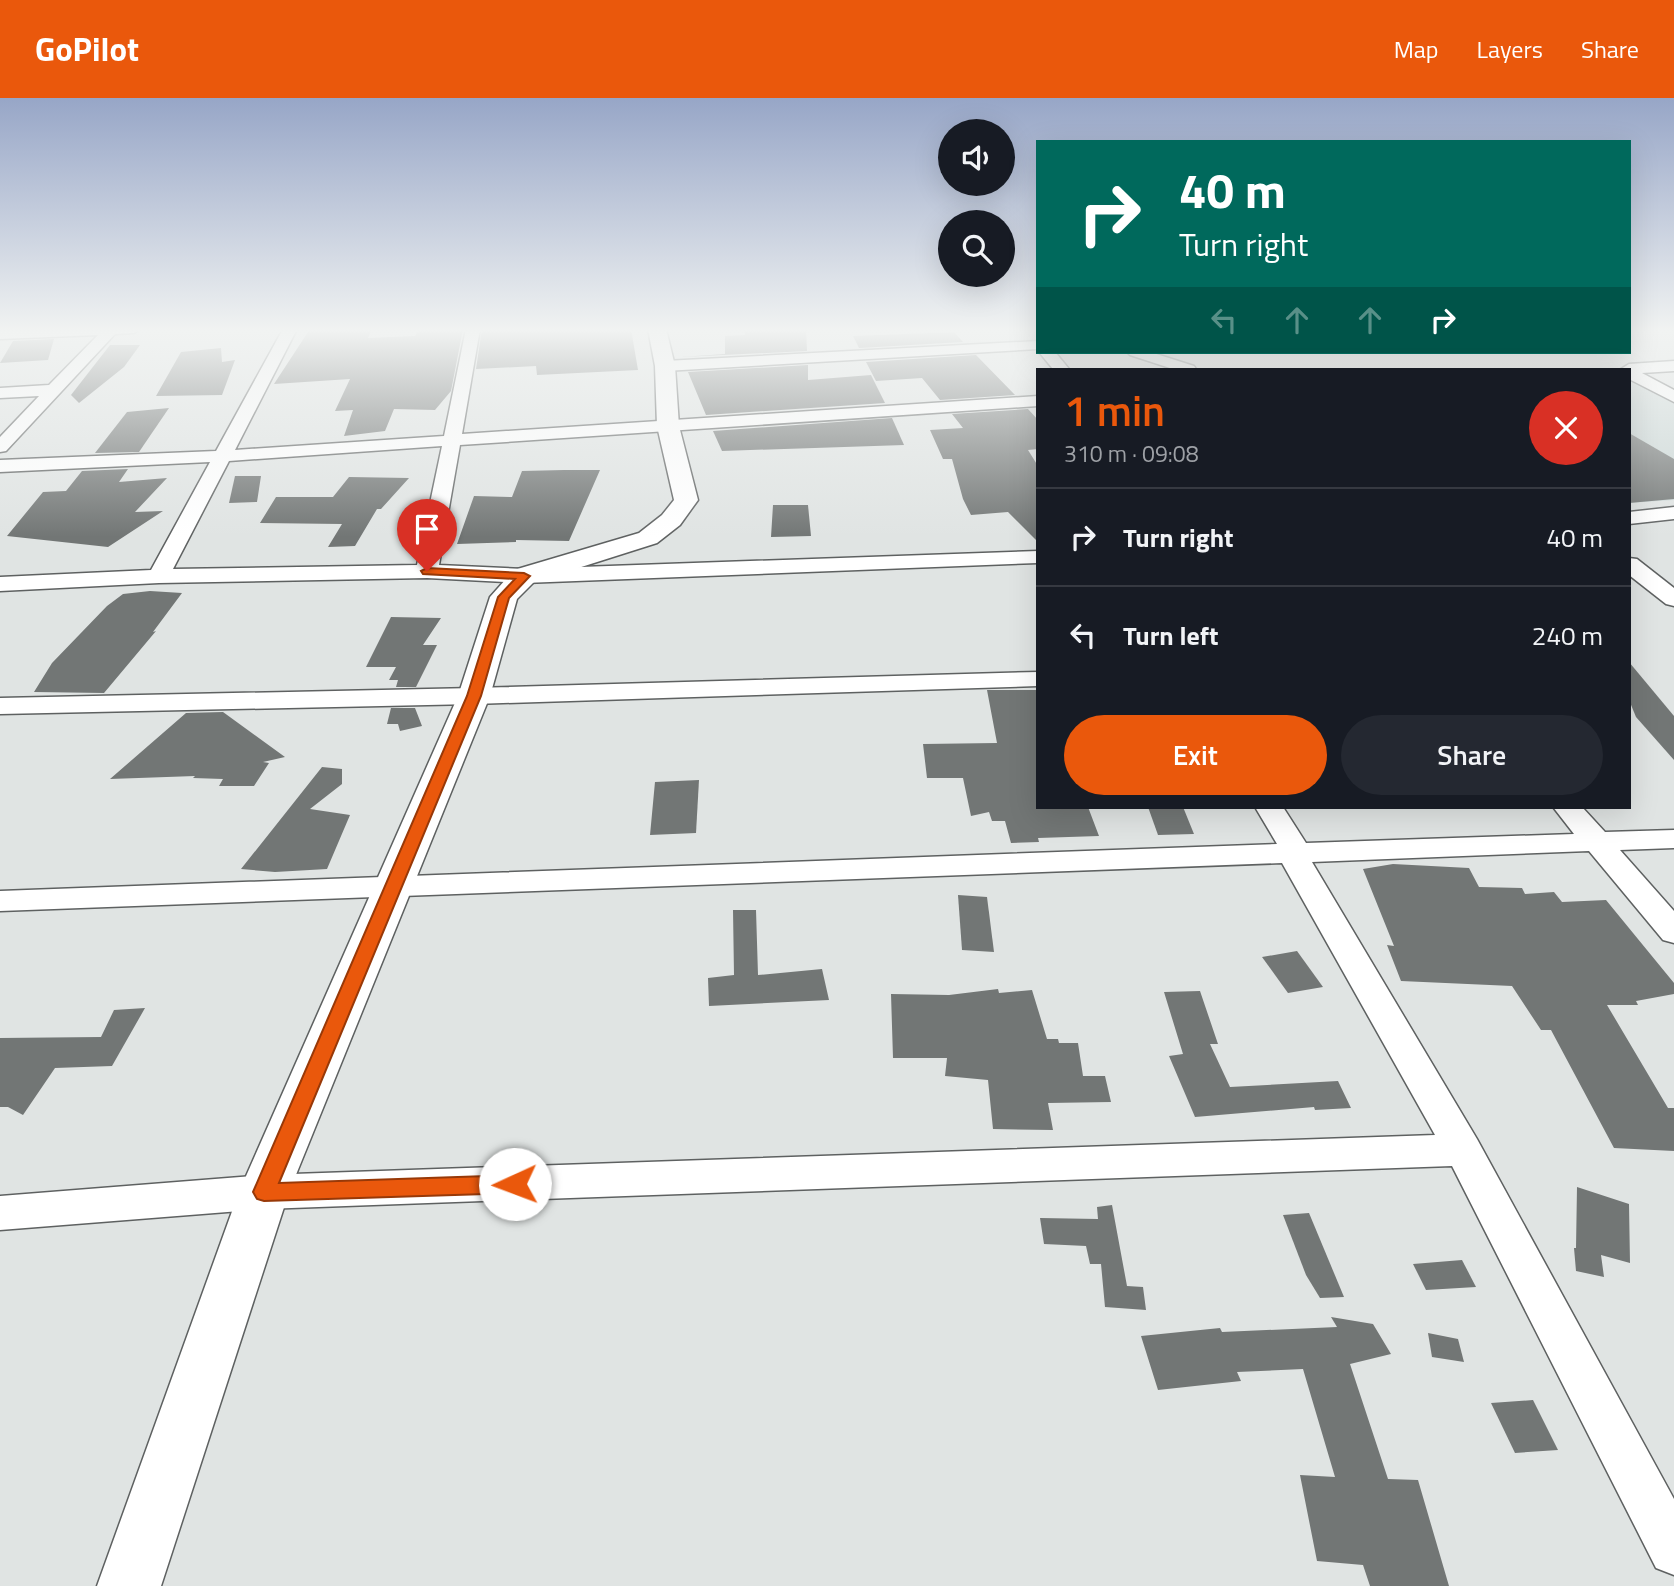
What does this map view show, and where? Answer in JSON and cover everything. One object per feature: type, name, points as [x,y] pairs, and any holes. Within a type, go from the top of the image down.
[{"type":"street","points":[[0,447],[47,398]]},
{"type":"street","points":[[159,576],[252,398]]},
{"type":"street","points":[[427,571],[460,398]]},
{"type":"street","points":[[129,1586],[264,1192],[474,696],[504,597],[524,576],[649,538],[671,520],[686,500],[668,426],[667,398]]},
{"type":"street","points":[[0,466],[221,456],[452,438],[1036,401]]},
{"type":"street","points":[[1631,518],[1674,513]]},
{"type":"street","points":[[0,584],[159,576],[427,571],[524,576],[1036,556]]},
{"type":"street","points":[[1631,566],[1674,599]]},
{"type":"street","points":[[0,706],[474,696],[1036,679]]},
{"type":"street","points":[[1270,809],[1297,852]]},
{"type":"street","points":[[1569,809],[1674,932]]},
{"type":"street","points":[[0,901],[1674,839]]},
{"type":"street","points":[[1297,852],[1291,852],[1463,1150],[1674,1550]]},
{"type":"street","points":[[0,1213],[264,1192],[1463,1150]]},
{"type":"shaded area","points":[[1631,398],[1674,398],[1674,500],[1631,503]]},
{"type":"building","points":[[341,398],[445,398],[435,410],[394,409],[385,431],[344,436],[353,410],[335,411]]},
{"type":"building","points":[[699,398],[883,398],[885,403],[706,415]]},
{"type":"building","points":[[169,408],[139,452],[95,453],[127,412]]},
{"type":"building","points":[[1028,409],[1036,418],[1036,449],[1028,450],[1036,463],[1036,540],[1008,512],[971,515],[963,499],[952,459],[943,459],[930,430],[963,428],[952,414]]},
{"type":"building","points":[[892,418],[904,445],[722,451],[713,431]]},
{"type":"building","points":[[1631,434],[1674,459],[1674,499],[1631,503]]},
{"type":"building","points":[[128,469],[119,482],[167,478],[135,512],[163,511],[108,547],[7,536],[43,492],[66,491],[82,471]]},
{"type":"building","points":[[600,470],[569,541],[516,540],[457,544],[474,496],[512,497],[522,471]]},
{"type":"building","points":[[235,476],[261,476],[257,502],[229,503]]},
{"type":"building","points":[[349,477],[409,478],[381,509],[377,509],[355,546],[328,547],[342,524],[260,523],[276,497],[333,497]]},
{"type":"building","points":[[773,505],[808,505],[811,536],[771,537]]},
{"type":"building","points":[[150,591],[182,593],[153,632],[156,631],[104,693],[34,692],[52,663],[107,606],[123,594]]},
{"type":"building","points":[[391,617],[441,618],[423,645],[437,645],[416,687],[396,687],[398,680],[389,680],[396,667],[366,667]]},
{"type":"building","points":[[1631,664],[1674,716],[1674,760],[1636,717],[1631,705]]},
{"type":"building","points":[[987,690],[1036,690],[1036,809],[1089,809],[1099,836],[1038,838],[1039,842],[1011,843],[1005,821],[992,821],[989,812],[971,816],[963,778],[927,778],[923,744],[997,743]]},
{"type":"building","points":[[391,708],[415,708],[422,726],[400,731],[398,724],[387,724]]},
{"type":"building","points":[[223,712],[285,757],[263,762],[269,763],[254,786],[219,786],[223,779],[193,778],[195,776],[110,779],[186,713]]},
{"type":"building","points":[[322,767],[342,769],[342,784],[310,809],[350,815],[327,869],[275,872],[241,869]]},
{"type":"building","points":[[699,780],[696,833],[650,835],[655,782]]},
{"type":"building","points":[[1149,809],[1184,809],[1194,834],[1158,835]]},
{"type":"building","points":[[1393,864],[1469,868],[1479,887],[1522,888],[1525,894],[1554,892],[1562,902],[1606,900],[1674,983],[1674,994],[1636,1001],[1638,1005],[1607,1005],[1668,1108],[1674,1108],[1674,1151],[1614,1148],[1551,1030],[1541,1030],[1512,986],[1401,981],[1387,945],[1394,946],[1363,869]]},
{"type":"building","points":[[958,895],[987,897],[994,952],[962,950]]},
{"type":"building","points":[[733,910],[756,910],[758,975],[822,969],[829,1000],[709,1006],[708,978],[734,975]]},
{"type":"building","points":[[1297,951],[1323,987],[1288,993],[1262,957]]},
{"type":"building","points":[[998,989],[999,993],[1032,990],[1047,1039],[1058,1039],[1059,1043],[1078,1043],[1083,1076],[1105,1076],[1111,1102],[1048,1103],[1053,1130],[993,1129],[988,1080],[945,1076],[947,1058],[893,1058],[891,994],[949,995]]},
{"type":"building","points":[[1200,991],[1218,1044],[1210,1044],[1230,1087],[1338,1081],[1351,1108],[1315,1110],[1314,1107],[1195,1117],[1169,1056],[1183,1054],[1164,992]]},
{"type":"building","points":[[145,1008],[112,1066],[55,1068],[23,1115],[8,1107],[0,1107],[0,1038],[101,1037],[114,1010]]},
{"type":"building","points":[[1577,1187],[1629,1204],[1630,1263],[1601,1255],[1604,1277],[1576,1271],[1574,1248]]},
{"type":"building","points":[[1112,1205],[1127,1286],[1143,1287],[1146,1310],[1105,1307],[1101,1264],[1090,1264],[1086,1246],[1044,1244],[1040,1218],[1098,1219],[1097,1207]]},
{"type":"building","points":[[1309,1213],[1344,1297],[1320,1298],[1306,1275],[1283,1215]]},
{"type":"building","points":[[1462,1260],[1476,1287],[1426,1290],[1413,1264]]},
{"type":"building","points":[[1331,1317],[1373,1324],[1391,1354],[1350,1364],[1388,1479],[1418,1480],[1449,1586],[1370,1586],[1363,1565],[1317,1561],[1300,1475],[1335,1477],[1303,1369],[1237,1372],[1241,1381],[1158,1390],[1141,1336],[1220,1328],[1222,1332],[1337,1327]]},
{"type":"building","points":[[1428,1333],[1458,1339],[1464,1362],[1432,1357]]},
{"type":"building","points":[[1533,1400],[1558,1450],[1515,1453],[1491,1403]]},
{"type":"route","points":[[427,571],[524,576],[504,597],[474,696],[264,1192],[515,1184]]}]
